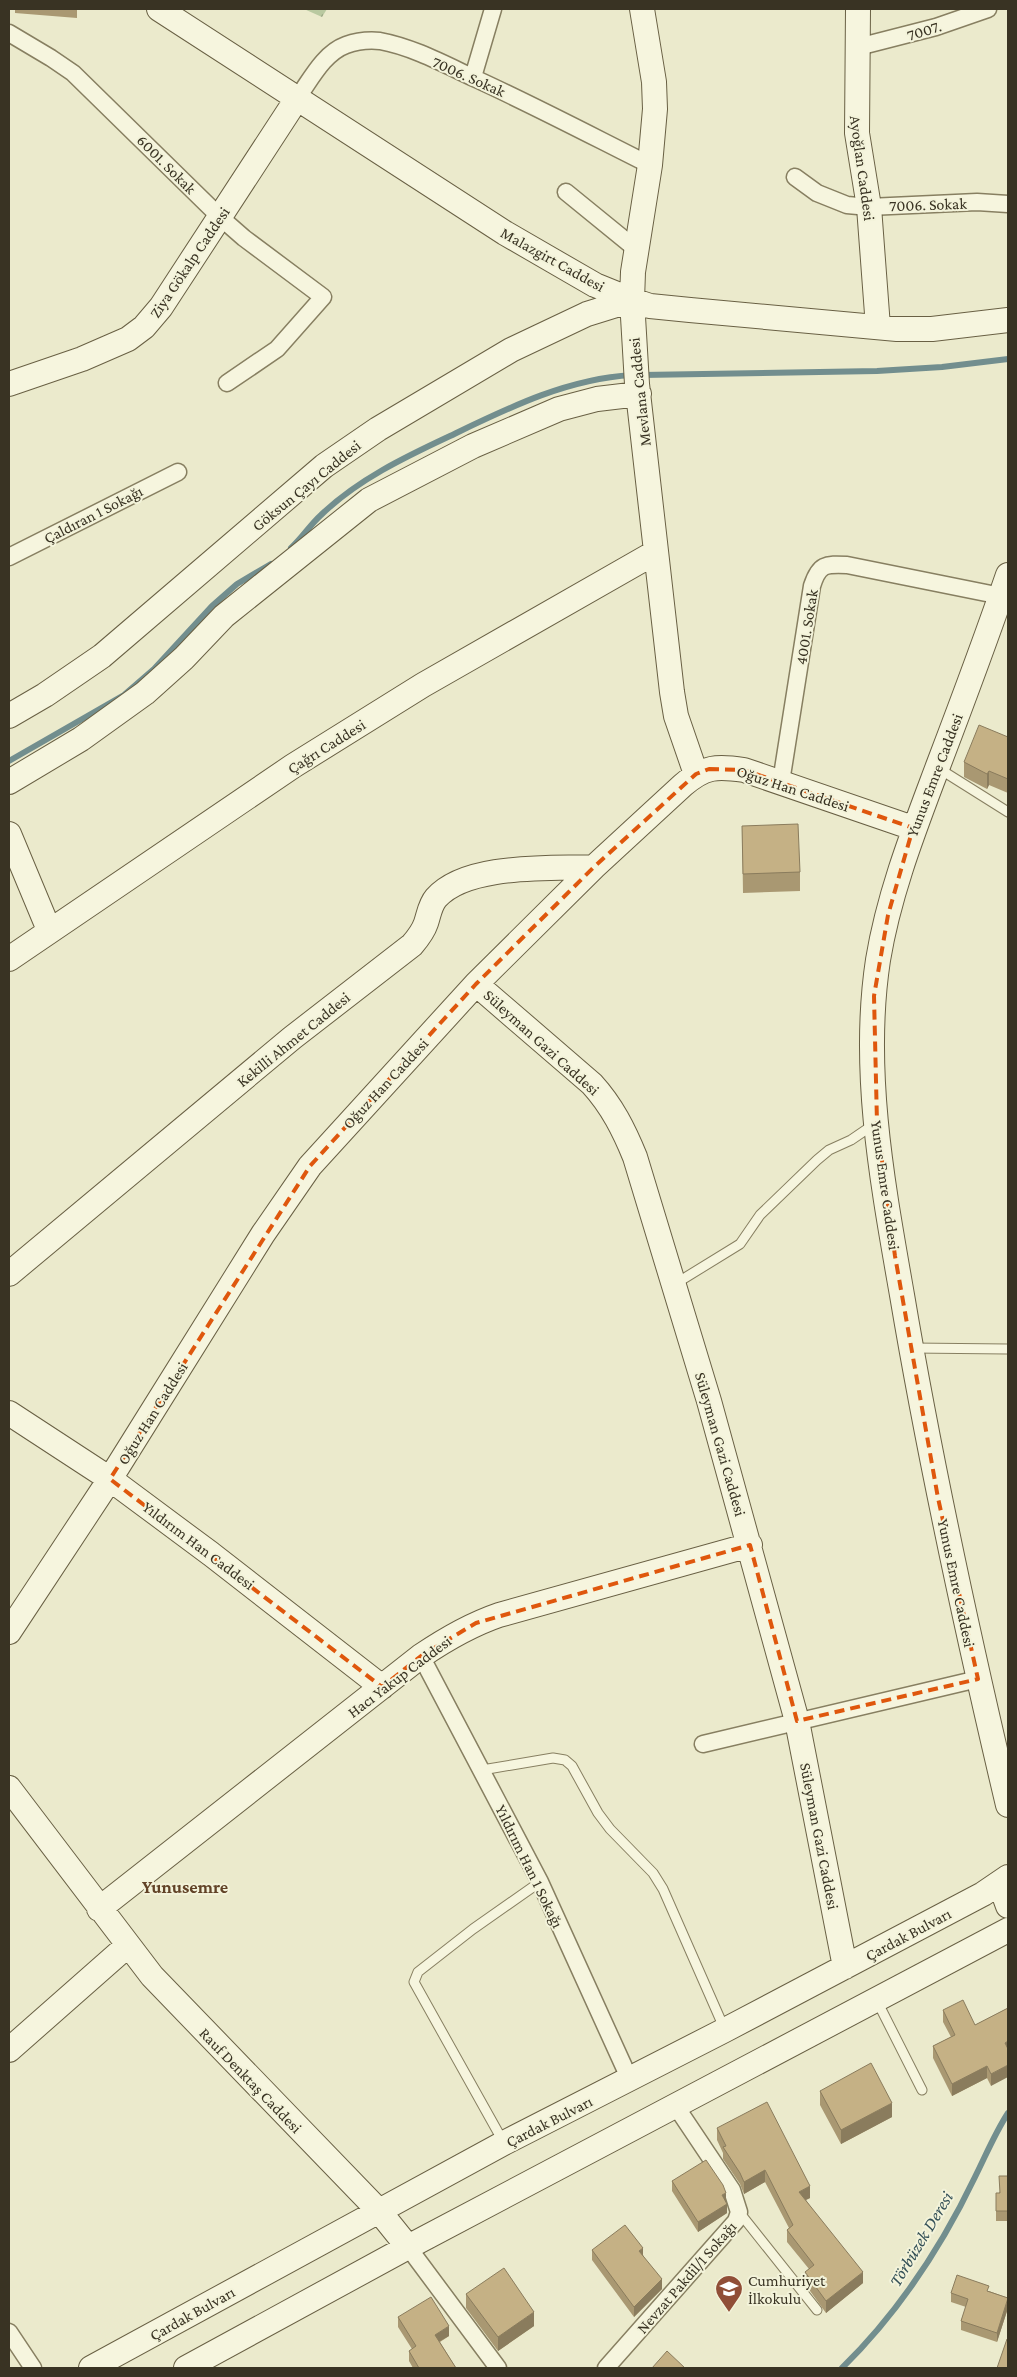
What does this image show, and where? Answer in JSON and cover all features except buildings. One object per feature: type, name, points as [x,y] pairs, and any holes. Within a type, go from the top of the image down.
[{"type":"street","name":"Malazgirt Caddesi","points":[[159,9],[298,97],[505,233],[595,285],[632,300],[650,306],[878,327],[932,329],[1008,320]]},
{"type":"street","points":[[473,77],[493,9]]},
{"type":"street","name":"Mevlana Caddesi","points":[[642,9],[654,82],[654,135],[636,249],[632,300],[633,327],[656,552],[676,716],[696,774]]},
{"type":"street","name":"Ayoğlan Caddesi","points":[[858,9],[856,133],[869,207],[878,327]]},
{"type":"street","name":"7007.","points":[[858,47],[936,27],[988,9]]},
{"type":"street","name":"6001. Sokak","points":[[9,34],[73,73],[244,238],[323,297],[277,349],[227,384]]},
{"type":"street","name":"7006. Sokak","points":[[298,97],[319,67],[335,51],[346,45],[364,41],[379,41],[404,48],[473,77],[650,165]]},
{"type":"street","name":"Ziya Gökalp Caddesi","points":[[9,384],[114,346],[144,327],[161,307],[298,97]]},
{"type":"street","name":"7006. Sokak","points":[[794,177],[817,193],[847,205],[869,207],[977,202],[1008,204]]},
{"type":"street","points":[[566,192],[636,249]]},
{"type":"street","name":"Göksun Çayı Caddesi","points":[[9,716],[102,656],[324,466],[378,429],[511,350],[587,314],[632,300]]},
{"type":"street","points":[[9,782],[81,739],[145,693],[184,658],[224,616],[368,500],[473,446],[559,409],[638,389]]},
{"type":"street","name":"Çaldıran 1 Sokağı","points":[[9,557],[178,472]]},
{"type":"street","name":"Çağrı Caddesi","points":[[9,959],[292,766],[424,685],[656,552]]},
{"type":"street","name":"4001. Sokak","points":[[781,782],[812,586],[816,572],[831,564],[847,565],[1005,586]]},
{"type":"street","name":"Yunus Emre Caddesi","points":[[1005,586],[913,828],[888,915],[878,959],[872,1037],[877,1123],[884,1189],[911,1348],[938,1498],[1008,1805]]},
{"type":"street","name":"Oğuz Han Caddesi","points":[[9,1632],[110,1479],[263,1234],[305,1173],[339,1132],[476,984],[594,866],[696,774],[723,767],[744,770],[913,828]]},
{"type":"street","points":[[9,834],[49,930]]},
{"type":"street","name":"Kekilli Ahmet Caddesi","points":[[9,1274],[292,1038],[412,945],[421,934],[434,900],[442,891],[489,873],[594,866]]},
{"type":"street","name":"Süleyman Gazi Caddesi","points":[[476,984],[568,1061],[592,1084],[609,1103],[624,1130],[635,1157],[709,1401],[798,1721],[845,1967]]},
{"type":"street","name":"Yıldırım Han Caddesi","points":[[9,1413],[110,1479],[212,1554],[382,1687]]},
{"type":"street","name":"Hacı Yakup Caddesi","points":[[100,1909],[421,1656],[476,1623],[750,1545]]},
{"type":"street","name":"Yıldırım Han 1 Sokağı","points":[[421,1656],[540,1882],[630,2080]]},
{"type":"street","points":[[703,1744],[978,1679]]},
{"type":"street","name":"Rauf Denktaş Caddesi","points":[[9,1788],[127,1946],[174,2000],[379,2211],[498,2368]]},
{"type":"street","points":[[1008,1878],[1004,1895],[1008,1906]]},
{"type":"street","name":"Çardak Bulvarı","points":[[91,2368],[504,2143],[630,2080],[845,1967],[983,1894],[1008,1878]]},
{"type":"street","points":[[186,2368],[674,2105],[1008,1930]]},
{"type":"street","points":[[9,2050],[127,1946]]},
{"type":"street","name":"Nevzat Pakdil/1 Sokağı","points":[[606,2368],[736,2221],[739,2212],[732,2190],[674,2105]]},
{"type":"street","points":[[9,2332],[33,2368]]},
{"type":"lane","points":[[937,768],[1008,812]]},
{"type":"lane","points":[[673,1286],[740,1244],[760,1215],[817,1160],[829,1150],[851,1140],[877,1123]]},
{"type":"lane","points":[[911,1348],[1007,1349]]},
{"type":"lane","points":[[482,1770],[553,1758],[565,1760],[572,1766],[610,1829],[638,1856],[662,1889],[725,2030]]},
{"type":"lane","points":[[504,2143],[414,1982],[418,1972],[473,1929],[540,1882]]},
{"type":"lane","points":[[876,2000],[922,2090]]},
{"type":"lane","points":[[739,2212],[817,2310]]},
{"type":"highlighted area","points":[[709,769],[744,770],[913,828],[888,915],[874,996],[877,1123],[895,1256],[938,1498],[978,1679],[797,1721],[750,1545],[476,1623],[421,1656],[382,1687],[110,1479],[310,1166],[476,984],[594,867],[696,774]]},
{"type":"green space","points":[[304,9],[327,9],[322,17]]},
{"type":"waterway","points":[[642,375],[877,371],[942,367],[1008,359]]},
{"type":"waterway","points":[[291,548],[335,502],[382,470],[416,452],[538,396],[584,382],[632,375]]},
{"type":"waterway","points":[[9,761],[124,695],[154,669],[212,606],[237,584],[271,564]]},
{"type":"waterway","name":"Törbüzek Deresi","points":[[842,2368],[882,2325],[933,2254],[962,2203],[1008,2113]]},
{"type":"place","name":"Cumhuriyet İlkokulu","points":[[729,2313]]},
{"type":"district","name":"Yunusemre","points":[[185,1887]]}]
